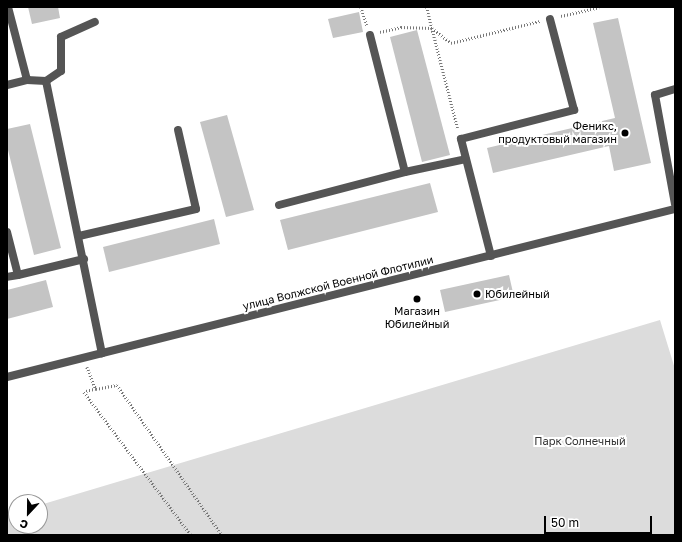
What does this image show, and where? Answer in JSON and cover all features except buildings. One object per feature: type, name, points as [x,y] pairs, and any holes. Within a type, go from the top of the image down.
[{"type":"street","points":[[8,7],[27,80]]},
{"type":"street","points":[[491,256],[461,139],[574,110],[550,19]]},
{"type":"street","points":[[7,85],[27,80],[46,81],[61,71],[61,37],[95,22]]},
{"type":"street","points":[[370,35],[405,172]]},
{"type":"street","points":[[46,81],[84,259],[102,353]]},
{"type":"street","points":[[675,89],[655,95],[675,204]]},
{"type":"street","points":[[79,236],[196,208],[178,130]]},
{"type":"street","points":[[279,205],[405,172],[466,159]]},
{"type":"street","name":"улица Волжской Военной Флотилии","points":[[7,377],[675,209]]},
{"type":"street","points":[[7,232],[18,275]]},
{"type":"street","points":[[7,278],[84,259]]},
{"type":"path","points":[[361,7],[370,35],[401,27],[432,28],[451,43],[599,7]]},
{"type":"path","points":[[427,7],[461,139]]},
{"type":"path","points":[[82,358],[96,389]]},
{"type":"path","points":[[191,535],[84,392],[117,385],[222,535]]},
{"type":"green space","name":"Парк Солнечный","points":[[660,320],[675,369],[675,535],[7,535],[8,515],[8,534],[48,534],[48,503]]},
{"type":"place","name":"Феникс, продуктовый магазин","points":[[625,133]]},
{"type":"place","name":"Юбилейный","points":[[477,294]]},
{"type":"place","name":"Магазин Юбилейный","points":[[417,299]]}]
